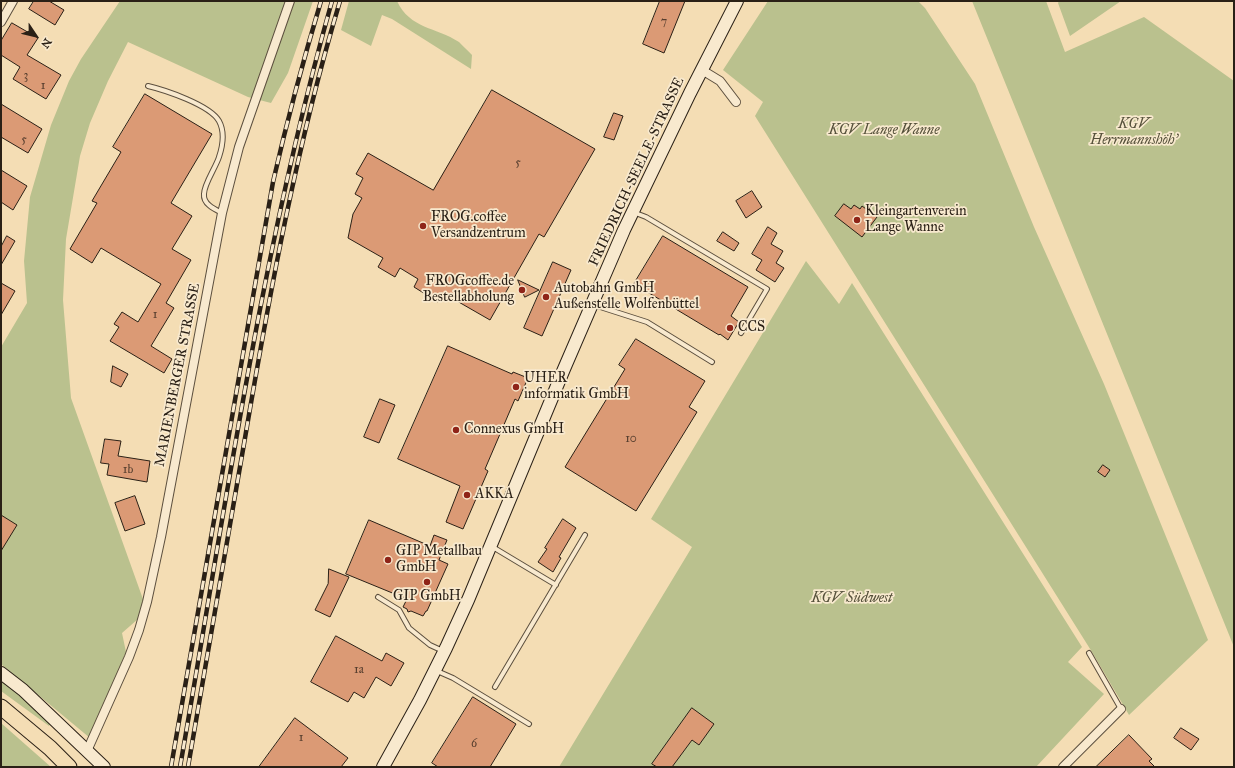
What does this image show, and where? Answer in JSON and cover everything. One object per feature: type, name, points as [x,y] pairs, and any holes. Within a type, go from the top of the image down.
[{"type":"highway","points":[[1,707],[50,748],[69,767]]},
{"type":"street","points":[[1,22],[14,1]]},
{"type":"street","name":"MARIENBERGER STRASSE","points":[[87,751],[132,652],[147,602],[222,212],[239,147],[290,1]]},
{"type":"street","name":"FRIEDRICH-SEELE-STRASSE","points":[[383,767],[404,730],[444,652],[468,600],[592,304],[633,212],[737,1]]},
{"type":"street","name":"FRIEDRICH-SEELE-STRASSE","points":[[702,70],[720,80],[731,93],[736,102]]},
{"type":"street","points":[[1,673],[23,690],[104,767]]},
{"type":"street","points":[[1063,767],[1121,709]]},
{"type":"lane","points":[[148,86],[164,89],[190,101],[210,112],[218,120],[222,129],[223,140],[219,157],[203,195],[205,202],[210,207],[222,212]]},
{"type":"lane","points":[[633,212],[646,217],[767,289],[741,333]]},
{"type":"lane","points":[[592,304],[647,322],[712,362]]},
{"type":"lane","points":[[495,687],[585,535]]},
{"type":"lane","points":[[490,546],[556,585]]},
{"type":"lane","points":[[378,597],[399,610],[409,628],[430,645],[444,652]]},
{"type":"lane","points":[[1089,653],[1121,709]]},
{"type":"lane","points":[[435,670],[452,678],[528,724]]},
{"type":"green space","points":[[120,1],[313,1],[288,73],[271,103],[248,97],[128,42],[108,81],[90,123],[80,156],[66,239],[63,300],[71,398],[144,602],[138,619],[122,633],[126,652],[90,738],[1,664],[1,347],[27,303],[24,261],[30,197],[51,125],[69,81],[81,59]]},
{"type":"green space","points":[[349,1],[397,1],[402,10],[416,22],[459,42],[472,55],[471,69],[392,19],[382,15],[371,46],[341,30]]},
{"type":"green space","name":"KGV Lange Wanne","points":[[768,1],[918,1],[925,8],[975,84],[1034,227],[1104,384],[1208,640],[1129,715],[1092,652],[755,116],[763,102],[723,70]]},
{"type":"green space","name":"KGV Herrmannshöh'","points":[[972,1],[1046,1],[1065,52],[1144,17],[1234,81],[1234,647]]},
{"type":"green space","points":[[1059,1],[1121,1],[1070,36],[1058,3]]},
{"type":"green space","name":"KGV Südwest","points":[[806,261],[839,304],[852,283],[1082,647],[1068,662],[1104,694],[1036,767],[559,767],[692,547],[651,519]]},
{"type":"green space","points":[[1,680],[22,697],[50,724],[49,726],[1,691]]},
{"type":"green space","points":[[1,723],[51,767],[1,767]]},
{"type":"building","points":[[34,1],[49,1],[64,10],[55,25],[29,9]]},
{"type":"building","points":[[660,1],[685,1],[664,53],[643,44]]},
{"type":"building","points":[[12,23],[38,38],[27,55],[61,75],[46,99],[13,79],[20,67],[1,55],[1,41]]},
{"type":"building","points":[[492,90],[595,149],[544,237],[539,234],[490,320],[443,293],[438,302],[414,287],[418,279],[400,268],[395,277],[378,267],[383,258],[348,238],[353,214],[362,198],[355,194],[363,178],[356,174],[368,153],[433,190]]},
{"type":"building","points":[[145,94],[212,134],[171,203],[192,216],[172,249],[191,260],[166,303],[174,308],[151,346],[172,359],[164,373],[110,341],[119,327],[114,324],[122,312],[138,322],[161,284],[101,248],[92,263],[70,249],[97,203],[92,201],[121,152],[113,147]]},
{"type":"building","points":[[1,104],[42,129],[28,153],[1,137]]},
{"type":"building","points":[[614,113],[623,116],[614,140],[604,137]]},
{"type":"building","points":[[1,170],[27,186],[13,210],[1,202]]},
{"type":"building","points":[[752,191],[762,207],[746,218],[736,201]]},
{"type":"building","name":"Kleingartenverein Lange Wanne","points":[[844,204],[851,209],[854,205],[860,209],[862,206],[877,217],[862,237],[835,216]]},
{"type":"building","points":[[768,227],[777,233],[771,244],[783,251],[776,263],[784,268],[775,282],[756,270],[762,260],[752,254]]},
{"type":"building","points":[[723,232],[739,243],[734,251],[717,241]]},
{"type":"building","points":[[7,236],[15,241],[1,265],[1,247]]},
{"type":"building","points":[[663,236],[748,287],[731,316],[739,322],[728,340],[634,284]]},
{"type":"building","name":"Autobahn GmbH Außenstelle Wolfenbüttel","points":[[553,262],[571,270],[542,336],[524,328]]},
{"type":"building","points":[[518,280],[539,290],[525,297]]},
{"type":"building","points":[[1,283],[15,291],[1,315]]},
{"type":"building","points":[[636,339],[705,381],[689,407],[697,412],[636,511],[565,467],[625,369],[619,365]]},
{"type":"building","name":"Connexus GmbH","points":[[448,346],[512,374],[513,372],[528,378],[518,401],[515,399],[485,469],[488,471],[463,529],[446,522],[460,486],[398,459]]},
{"type":"building","points":[[113,366],[128,374],[121,387],[111,382]]},
{"type":"building","points":[[380,399],[395,405],[379,443],[364,437]]},
{"type":"building","points":[[105,439],[121,441],[118,456],[150,461],[147,482],[107,475],[109,464],[101,463]]},
{"type":"building","points":[[1103,465],[1110,470],[1105,477],[1098,472]]},
{"type":"building","points":[[135,496],[145,524],[125,531],[115,503]]},
{"type":"building","points":[[1,515],[17,525],[1,551]]},
{"type":"building","points":[[563,519],[576,528],[559,557],[561,558],[553,572],[538,562],[547,549],[545,548]]},
{"type":"building","name":"GIP Metallbau GmbH","points":[[369,520],[430,546],[434,535],[447,540],[439,560],[448,564],[427,611],[423,616],[411,611],[408,612],[407,609],[403,607],[407,599],[346,574]]},
{"type":"building","points":[[329,569],[349,577],[330,617],[315,610],[328,584]]},
{"type":"building","points":[[336,636],[382,661],[386,653],[404,663],[391,686],[376,677],[364,698],[354,692],[348,702],[311,682]]},
{"type":"building","points":[[473,697],[516,724],[490,767],[438,767],[432,763]]},
{"type":"building","points":[[692,708],[714,724],[699,745],[692,740],[672,767],[657,767],[652,764]]},
{"type":"building","points":[[295,718],[348,758],[341,767],[259,767]]},
{"type":"building","points":[[1181,728],[1199,739],[1191,750],[1174,738]]},
{"type":"building","points":[[1129,735],[1152,759],[1149,761],[1155,767],[1096,767]]},
{"type":"railway","points":[[171,767],[273,182],[321,1]]},
{"type":"railway","points":[[180,767],[229,478],[265,286],[307,95],[332,1]]},
{"type":"railway","points":[[188,767],[254,383],[275,273],[298,163],[340,1]]},
{"type":"place","name":"Kleingartenverein Lange Wanne","points":[[857,220]]},
{"type":"place","name":"FROG.coffee Versandzentrum","points":[[423,226]]},
{"type":"place","name":"FROGcoffee.de Bestellabholung","points":[[522,290]]},
{"type":"place","name":"Autobahn GmbH Außenstelle Wolfenbüttel","points":[[546,297]]},
{"type":"place","name":"CCS","points":[[730,328]]},
{"type":"place","name":"UHER informatik GmbH","points":[[516,387]]},
{"type":"place","name":"Connexus GmbH","points":[[456,430]]},
{"type":"place","name":"AKKA","points":[[467,495]]},
{"type":"place","name":"GIP Metallbau GmbH","points":[[388,560]]},
{"type":"place","name":"GIP GmbH","points":[[427,582]]}]
